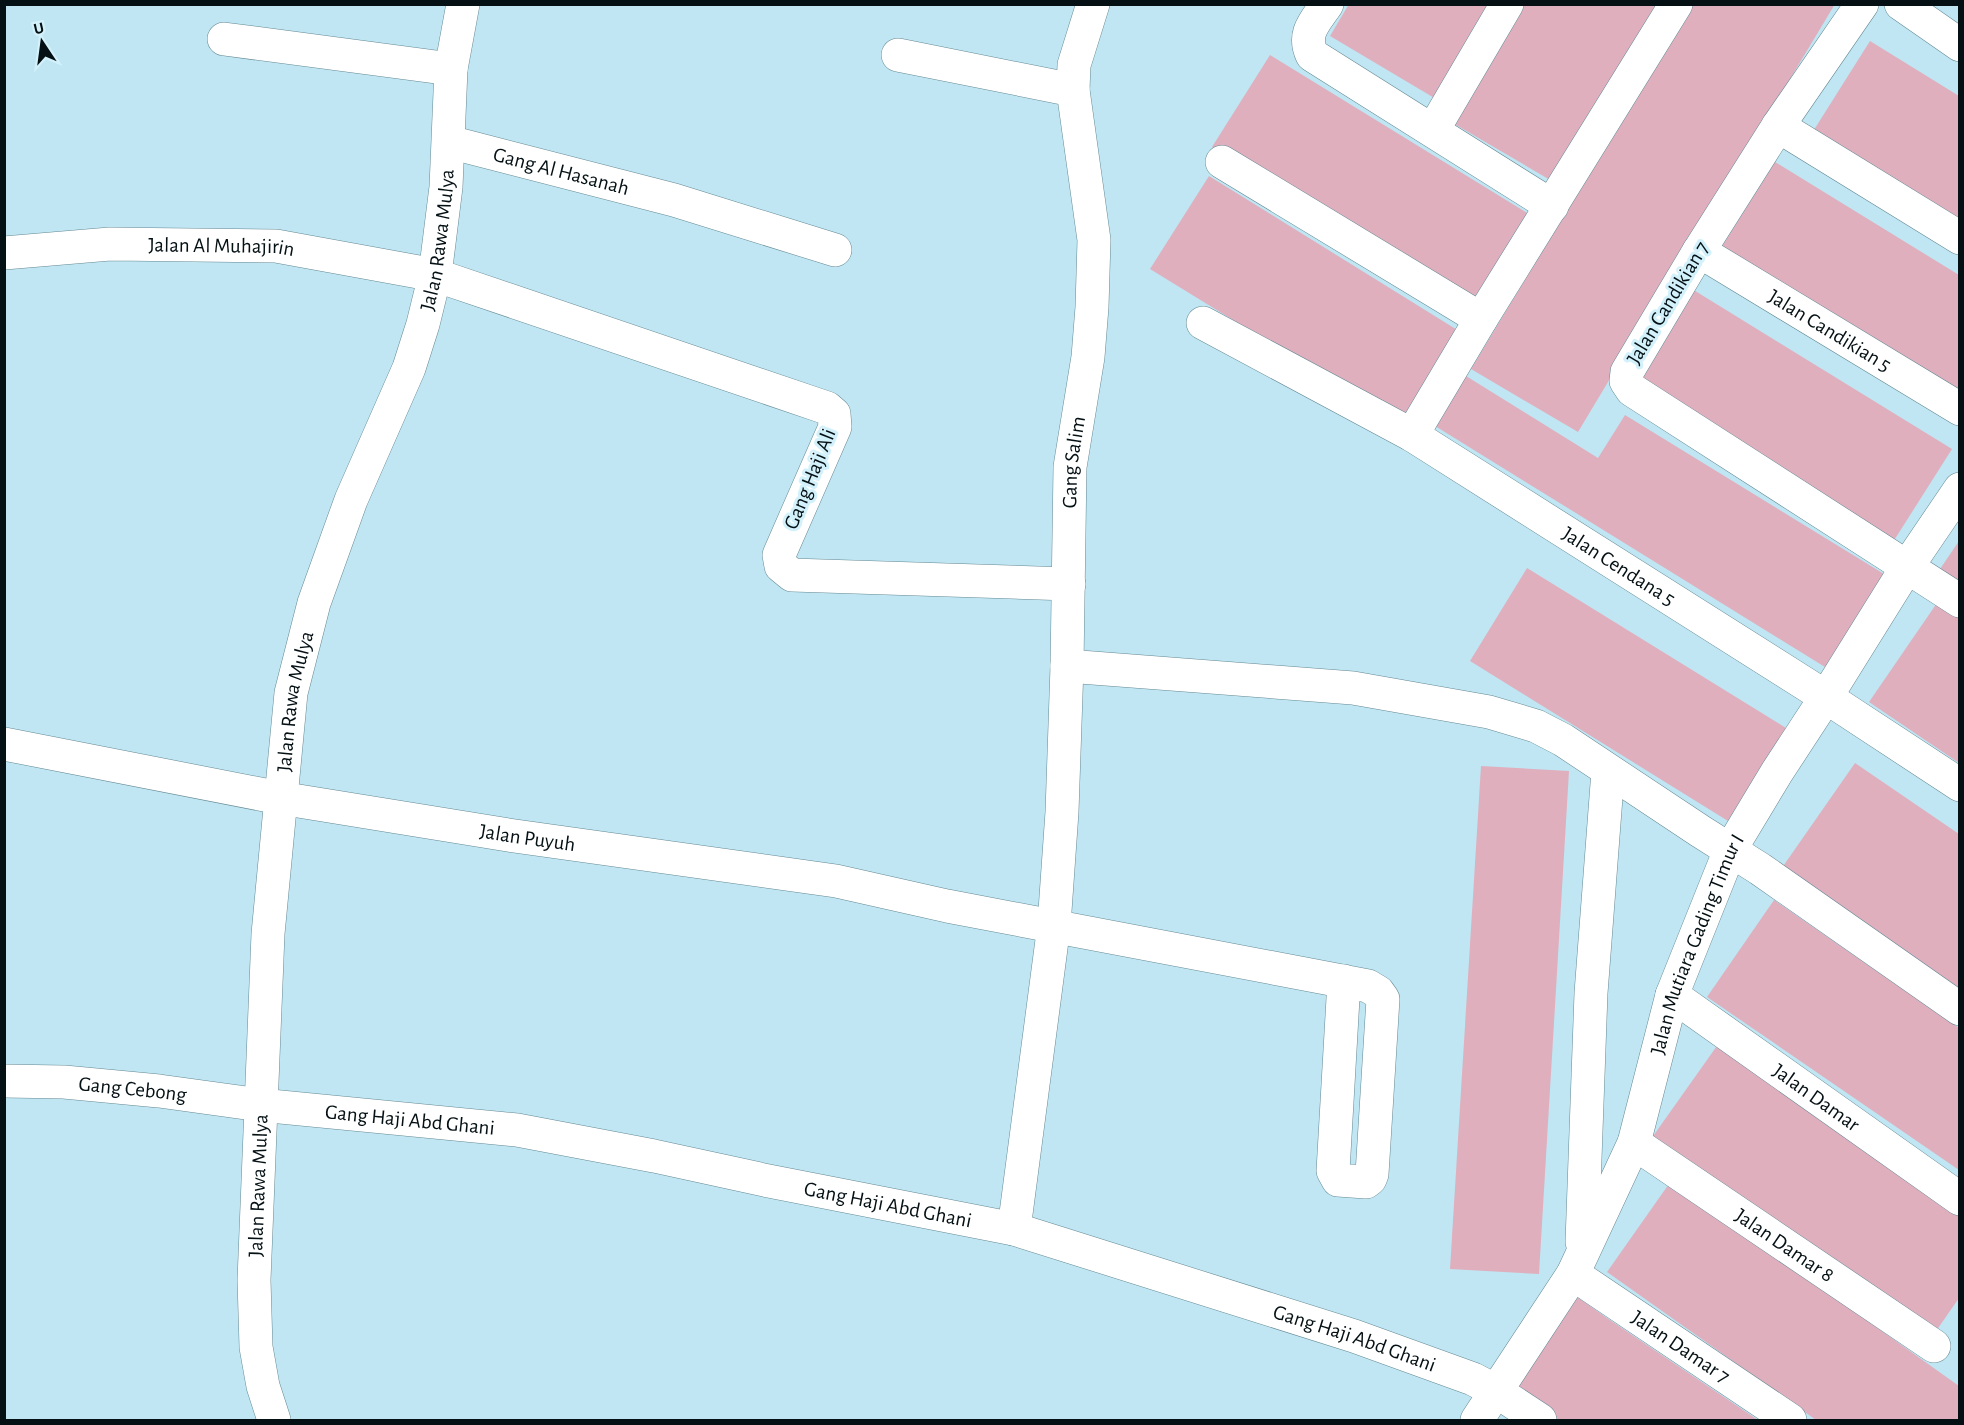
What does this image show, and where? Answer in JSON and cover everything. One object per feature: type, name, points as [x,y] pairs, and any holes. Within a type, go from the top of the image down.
[{"type":"street","name":"Jalan Rawa Mulya","points":[[274,1420],[263,1386],[256,1347],[254,1280],[268,934],[291,693],[315,603],[355,490],[409,368],[423,324],[435,275],[446,187],[450,69],[463,4]]},
{"type":"street","name":"Gang Salim","points":[[1014,1229],[1054,925],[1062,812],[1070,467],[1088,357],[1094,240],[1073,90],[1074,65],[1093,4]]},
{"type":"street","points":[[1327,4],[1310,29],[1307,43],[1312,55],[1552,206]]},
{"type":"street","points":[[1433,130],[1507,4]]},
{"type":"street","points":[[1412,435],[1676,4]]},
{"type":"street","name":"Jalan Candikian 7","points":[[1862,4],[1778,126],[1699,251],[1627,372],[1626,381],[1632,390],[1907,567]]},
{"type":"street","points":[[1901,4],[1959,45]]},
{"type":"street","points":[[224,39],[450,69]]},
{"type":"street","points":[[898,55],[1073,90]]},
{"type":"street","points":[[1778,126],[1959,238]]},
{"type":"street","name":"Gang Al Hasanah","points":[[449,142],[674,200],[835,250]]},
{"type":"street","points":[[1222,162],[1481,319]]},
{"type":"street","name":"Jalan Al Muhajirin","points":[[4,253],[110,244],[276,246],[435,275]]},
{"type":"street","name":"Jalan Candikian 5","points":[[1699,251],[1959,409]]},
{"type":"street","name":"Gang Haji Ali","points":[[435,275],[827,408],[834,414],[834,426],[779,555],[781,567],[792,575],[1069,584]]},
{"type":"street","name":"Jalan Cendana 5","points":[[1203,323],[1412,435],[1826,697],[1959,785]]},
{"type":"street","name":"Jalan Mutiara Gading Timur I","points":[[1477,1420],[1577,1265],[1634,1143],[1672,995],[1730,850],[1907,567],[1959,489]]},
{"type":"street","points":[[1907,567],[1959,601]]},
{"type":"street","points":[[1067,666],[1353,688],[1489,711],[1536,726],[1563,740],[1760,869],[1959,1010]]},
{"type":"street","name":"Jalan Puyuh","points":[[4,744],[280,798],[508,835],[836,881],[947,906],[1054,925],[1344,981],[1368,986],[1378,992],[1383,999],[1372,1174],[1366,1182],[1338,1180],[1333,1171],[1344,981]]},
{"type":"street","points":[[1577,1265],[1591,993],[1608,771]]},
{"type":"street","name":"Jalan Damar","points":[[1672,995],[1959,1199]]},
{"type":"street","name":"Gang Cebong","points":[[4,1081],[64,1082],[159,1090],[260,1105]]},
{"type":"street","name":"Gang Haji Abd Ghani","points":[[260,1105],[517,1130],[654,1155],[764,1180],[1014,1229],[1354,1336],[1473,1379],[1540,1420]]},
{"type":"street","name":"Jalan Damar 8","points":[[1634,1143],[1934,1346]]},
{"type":"street","name":"Jalan Damar 7","points":[[1577,1265],[1790,1420]]},
{"type":"building","points":[[1349,4],[1493,4],[1436,99],[1330,36]]},
{"type":"building","points":[[1522,4],[1666,4],[1557,184],[1451,122]]},
{"type":"building","points":[[1691,4],[1835,4],[1578,432],[1471,369]]},
{"type":"building","points":[[1870,41],[1959,96],[1959,224],[1812,133]]},
{"type":"building","points":[[1270,55],[1529,214],[1471,307],[1212,147]]},
{"type":"building","points":[[1775,162],[1959,275],[1959,404],[1717,254]]},
{"type":"building","points":[[1209,176],[1467,336],[1409,428],[1150,269]]},
{"type":"building","points":[[1692,289],[1952,449],[1893,542],[1635,382]]},
{"type":"building","points":[[1458,371],[1598,458],[1625,415],[1884,574],[1825,667],[1427,421]]},
{"type":"building","points":[[1959,541],[1959,590],[1936,575]]},
{"type":"building","points":[[1527,568],[1786,728],[1728,821],[1470,661]]},
{"type":"building","points":[[1937,603],[1959,618],[1959,763],[1869,702]]},
{"type":"building","points":[[1855,763],[1959,834],[1959,1000],[1777,875]]},
{"type":"building","points":[[1481,766],[1569,771],[1539,1274],[1450,1269]]},
{"type":"building","points":[[1774,900],[1959,1028],[1959,1170],[1707,997]]},
{"type":"building","points":[[1719,1043],[1959,1209],[1959,1298],[1934,1334],[1651,1139]]},
{"type":"building","points":[[1671,1181],[1959,1386],[1959,1420],[1816,1420],[1607,1272]]},
{"type":"building","points":[[1576,1296],[1758,1420],[1559,1420],[1511,1388]]}]
